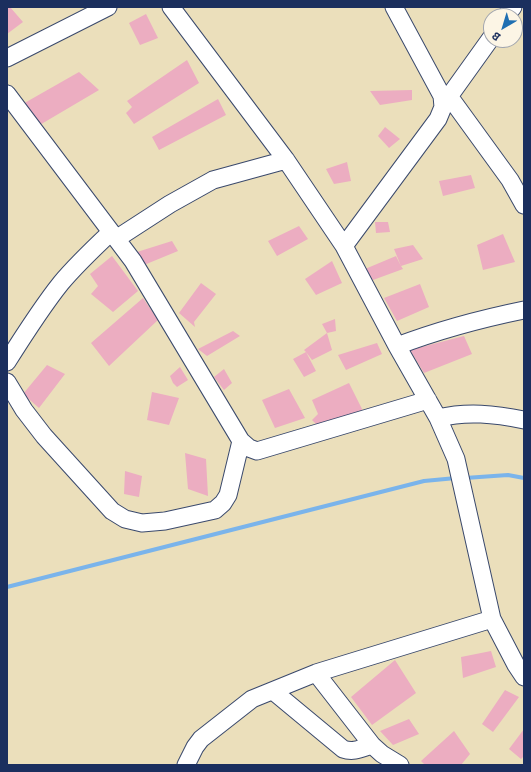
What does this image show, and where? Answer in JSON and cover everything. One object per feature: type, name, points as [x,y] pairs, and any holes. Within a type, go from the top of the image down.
[{"type":"street","points":[[7,58],[108,7]]},
{"type":"street","points":[[171,7],[286,160],[344,246],[397,346],[438,418],[456,459],[492,619],[516,665],[524,677]]},
{"type":"street","points":[[394,7],[442,96],[510,180],[524,205]]},
{"type":"street","points":[[344,246],[438,119],[446,100],[484,48]]},
{"type":"street","points":[[7,94],[133,262],[241,441],[249,448],[257,451],[428,400]]},
{"type":"street","points":[[7,362],[37,316],[62,282],[86,256],[114,236],[214,180],[286,160]]},
{"type":"street","points":[[397,346],[452,326],[482,318],[524,310]]},
{"type":"street","points":[[7,382],[24,410],[44,436],[112,511],[125,519],[142,523],[165,521],[215,510],[223,503],[228,495],[241,441]]},
{"type":"street","points":[[438,418],[453,414],[484,413],[524,420]]},
{"type":"street","points":[[186,765],[201,739],[252,699],[316,673],[492,619]]},
{"type":"street","points":[[316,673],[372,745],[382,754],[400,765]]},
{"type":"street","points":[[273,691],[343,749],[354,751],[372,745]]},
{"type":"building","points":[[7,7],[10,7],[23,22],[7,34]]},
{"type":"building","points":[[146,14],[158,38],[140,45],[129,23]]},
{"type":"building","points":[[187,60],[199,83],[134,124],[126,113],[132,107],[127,101]]},
{"type":"building","points":[[79,72],[99,90],[38,126],[21,105]]},
{"type":"building","points":[[412,90],[412,100],[380,105],[370,91]]},
{"type":"building","points":[[218,99],[226,115],[159,150],[152,137]]},
{"type":"building","points":[[385,127],[400,139],[389,148],[378,136]]},
{"type":"building","points":[[347,162],[351,181],[334,184],[326,169]]},
{"type":"building","points":[[471,175],[475,188],[443,196],[439,181]]},
{"type":"building","points":[[375,222],[388,222],[390,232],[376,233]]},
{"type":"building","points":[[299,226],[308,239],[277,256],[268,241]]},
{"type":"building","points":[[503,234],[515,262],[483,270],[477,245]]},
{"type":"building","points":[[172,241],[178,251],[144,265],[137,252]]},
{"type":"building","points":[[413,245],[423,259],[401,266],[394,249]]},
{"type":"building","points":[[112,256],[138,291],[113,312],[91,294],[98,286],[90,274]]},
{"type":"building","points":[[396,256],[403,269],[373,280],[365,269]]},
{"type":"building","points":[[332,261],[342,283],[316,295],[305,279]]},
{"type":"building","points":[[201,283],[216,294],[194,322],[195,327],[179,313]]},
{"type":"building","points":[[420,284],[429,307],[397,321],[384,298]]},
{"type":"building","points":[[143,298],[158,320],[109,366],[91,343]]},
{"type":"building","points":[[335,319],[336,331],[327,333],[322,324]]},
{"type":"building","points":[[233,331],[240,336],[207,356],[198,349]]},
{"type":"building","points":[[327,333],[332,350],[312,360],[304,350]]},
{"type":"building","points":[[464,336],[472,354],[424,373],[410,350]]},
{"type":"building","points":[[377,343],[382,354],[346,370],[338,355]]},
{"type":"building","points":[[306,352],[316,371],[304,377],[293,359]]},
{"type":"building","points":[[47,365],[65,374],[39,408],[23,394]]},
{"type":"building","points":[[180,367],[188,380],[177,387],[173,383],[170,376]]},
{"type":"building","points":[[224,369],[232,383],[224,390],[214,377]]},
{"type":"building","points":[[349,383],[363,411],[319,427],[312,420],[318,414],[312,400]]},
{"type":"building","points":[[289,389],[305,418],[275,428],[262,400]]},
{"type":"building","points":[[152,392],[179,398],[169,425],[147,420]]},
{"type":"building","points":[[185,453],[206,459],[208,496],[188,489]]},
{"type":"building","points":[[125,471],[142,476],[139,497],[124,494]]},
{"type":"building","points":[[491,651],[496,667],[463,678],[461,657]]},
{"type":"building","points":[[395,660],[416,693],[372,725],[351,697]]},
{"type":"building","points":[[505,690],[519,697],[493,732],[482,724]]},
{"type":"building","points":[[409,719],[419,734],[393,745],[380,731]]},
{"type":"building","points":[[524,729],[524,756],[521,759],[509,749]]},
{"type":"building","points":[[454,731],[470,754],[461,765],[425,765],[421,761]]},
{"type":"waterway","points":[[465,478],[508,475],[524,478]]},
{"type":"waterway","points":[[7,587],[424,481],[456,478]]}]
